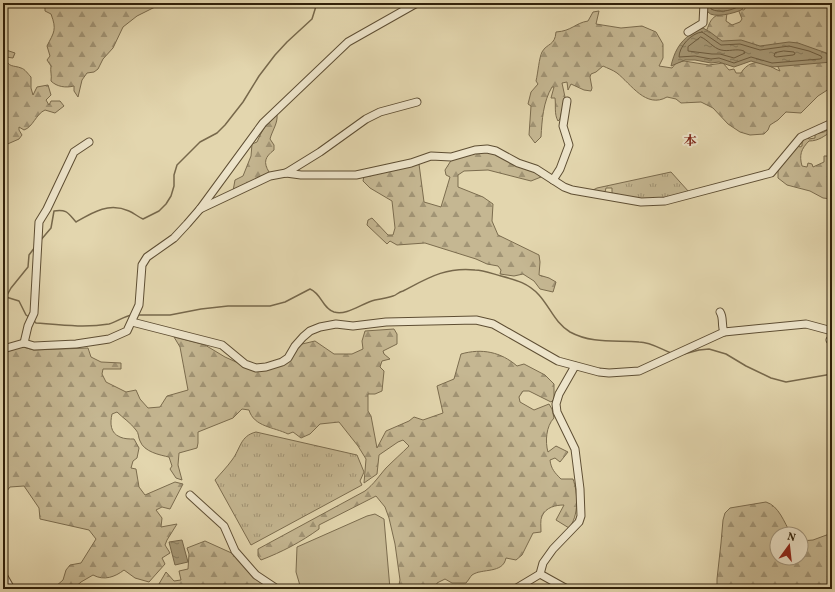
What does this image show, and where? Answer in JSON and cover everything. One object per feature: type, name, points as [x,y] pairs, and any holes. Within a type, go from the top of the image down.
[{"type":"street","points":[[3,349],[24,343],[34,346],[76,344],[109,339],[127,331],[139,305],[142,264],[147,257],[174,238],[200,209],[263,123],[348,42],[417,3]]},
{"type":"street","points":[[688,32],[703,23],[704,3]]},
{"type":"street","points":[[552,180],[562,164],[569,145],[563,126],[567,101]]},
{"type":"street","points":[[286,173],[320,152],[366,118],[380,112],[417,102]]},
{"type":"street","points":[[200,209],[270,176],[286,173],[301,175],[356,174],[411,163],[432,156],[451,157],[475,150],[496,151],[518,163],[536,169],[564,187],[586,194],[616,197],[641,202],[665,201],[771,173],[801,137],[832,123]]},
{"type":"street","points":[[24,343],[28,326],[34,313],[39,222],[47,209],[74,152],[89,142]]},
{"type":"street","points":[[723,317],[721,325],[724,332]]},
{"type":"street","points":[[132,322],[222,346],[245,364],[256,368],[282,362],[288,358],[295,346],[303,337],[310,331],[320,327],[336,324],[353,326],[386,322],[476,320],[493,324],[558,361],[599,372],[610,373],[639,371],[724,332],[806,324],[832,331]]},
{"type":"street","points":[[516,589],[540,574],[543,563],[553,549],[579,522],[581,516],[580,489],[575,450],[557,412],[556,404],[559,394],[575,366]]},
{"type":"street","points":[[190,495],[224,526],[235,551],[256,575],[277,589]]},
{"type":"street","points":[[540,574],[567,589]]},
{"type":"street","points":[[3,575],[12,589]]},
{"type":"green space","points":[[40,3],[160,3],[137,16],[123,27],[113,48],[103,59],[98,69],[94,72],[87,73],[82,80],[78,97],[74,91],[74,86],[68,87],[56,85],[51,81],[51,66],[47,60],[50,56],[47,46],[54,31],[54,24],[51,14],[45,11],[45,8],[40,5]]},
{"type":"green space","points":[[748,3],[832,3],[832,87],[818,96],[801,113],[786,112],[770,125],[764,134],[750,135],[740,132],[728,124],[713,108],[701,102],[681,103],[676,99],[667,97],[659,100],[646,98],[633,89],[617,73],[603,66],[591,74],[591,91],[584,90],[571,84],[568,90],[567,82],[562,83],[565,97],[560,119],[558,121],[555,98],[551,98],[554,87],[552,87],[545,105],[541,137],[535,143],[529,135],[531,106],[528,104],[531,92],[538,84],[536,81],[542,52],[554,40],[556,32],[566,30],[588,21],[593,12],[599,11],[596,24],[621,28],[642,26],[656,32],[663,44],[663,58],[659,66],[672,68],[676,63],[684,61],[709,65],[723,63],[729,70],[734,69],[736,73],[741,73],[748,65],[759,62],[780,71],[777,65],[715,41],[706,32],[713,18],[718,15],[727,13],[726,21],[732,25],[740,22],[742,19],[738,9],[744,10]]},
{"type":"green space","points":[[3,49],[15,53],[13,58],[6,57],[9,65],[25,70],[31,77],[31,88],[33,95],[37,87],[48,85],[51,95],[46,100],[49,105],[51,101],[60,101],[64,106],[55,113],[45,110],[39,114],[30,126],[24,130],[19,127],[22,135],[19,139],[3,146]]},
{"type":"green space","points":[[277,115],[276,124],[270,139],[274,145],[274,150],[266,160],[266,165],[269,172],[233,191],[235,180],[243,176],[251,156],[252,144],[257,142],[267,124]]},
{"type":"green space","points":[[832,127],[832,131],[824,136],[816,140],[809,141],[802,150],[801,159],[802,166],[807,167],[808,163],[812,164],[813,167],[824,162],[824,156],[827,156],[832,152],[832,199],[823,198],[810,191],[787,185],[778,178],[778,167],[796,145],[800,147],[802,146],[803,139],[807,137],[809,139],[815,138],[815,134],[824,132]]},
{"type":"green space","points":[[485,151],[536,173],[541,177],[531,181],[488,170],[464,171],[458,175],[458,187],[483,197],[493,204],[492,221],[498,235],[539,255],[539,275],[556,282],[553,292],[540,289],[534,281],[523,274],[514,276],[500,274],[501,270],[498,266],[487,264],[476,259],[425,243],[397,245],[390,241],[387,244],[367,225],[368,220],[372,218],[388,235],[393,235],[395,228],[392,201],[370,188],[363,181],[364,176],[419,164],[424,202],[441,207],[450,177],[446,175],[445,170],[452,159]]},
{"type":"green space","points":[[671,172],[689,192],[664,199],[642,200],[612,194],[612,188],[606,188],[605,192],[593,190],[597,188]]},
{"type":"green space","points":[[394,329],[397,334],[397,344],[383,351],[384,354],[390,359],[382,361],[380,367],[384,371],[382,391],[375,394],[368,394],[368,411],[371,416],[377,448],[386,431],[409,421],[414,417],[423,420],[443,413],[437,386],[454,379],[461,354],[476,351],[491,352],[504,357],[517,366],[524,364],[545,375],[554,384],[554,399],[551,402],[529,391],[523,391],[519,397],[520,402],[534,410],[549,404],[552,409],[554,418],[549,425],[547,434],[548,452],[556,446],[568,452],[560,462],[555,458],[550,460],[551,466],[561,479],[573,479],[577,497],[575,517],[569,528],[556,520],[564,505],[552,507],[546,510],[542,516],[541,532],[533,533],[522,555],[516,560],[506,558],[504,563],[497,569],[476,573],[472,575],[466,583],[452,583],[445,579],[437,583],[436,589],[398,589],[400,580],[395,544],[389,518],[385,507],[376,496],[319,525],[319,529],[284,550],[261,560],[258,556],[258,549],[365,491],[409,446],[403,440],[379,455],[377,474],[364,483],[366,459],[358,446],[339,422],[320,424],[310,434],[301,438],[293,432],[288,434],[265,426],[255,420],[249,410],[242,409],[233,418],[198,432],[197,448],[179,453],[178,465],[182,480],[176,478],[170,469],[172,466],[169,457],[145,448],[140,441],[137,431],[117,412],[112,414],[111,421],[114,433],[125,439],[134,439],[139,448],[137,458],[133,461],[131,468],[136,469],[139,487],[145,495],[175,482],[183,484],[170,509],[162,507],[156,510],[162,518],[161,527],[177,524],[165,545],[170,553],[162,558],[165,564],[149,582],[135,578],[124,570],[117,575],[105,578],[93,575],[73,589],[57,589],[55,587],[63,580],[66,570],[70,565],[81,563],[96,539],[89,530],[40,519],[39,508],[24,486],[10,487],[6,492],[3,491],[3,351],[23,347],[34,350],[88,348],[91,357],[101,362],[121,363],[121,369],[103,369],[102,374],[106,382],[126,392],[136,390],[140,399],[148,408],[160,407],[167,396],[188,390],[180,347],[174,337],[205,345],[225,357],[245,366],[266,367],[302,344],[315,341],[334,354],[352,354],[363,349],[362,341],[365,331]]},
{"type":"green space","points":[[256,432],[357,455],[364,472],[360,481],[362,485],[251,545],[215,480],[235,456],[244,439]]},
{"type":"green space","points":[[766,502],[771,504],[778,511],[786,526],[769,526],[769,566],[809,566],[809,540],[832,533],[832,589],[810,589],[799,587],[782,589],[720,589],[717,587],[723,520],[725,513],[730,508]]},
{"type":"green space","points":[[375,514],[384,519],[390,589],[301,589],[296,572],[297,547],[367,516]]},
{"type":"green space","points":[[205,541],[236,555],[280,589],[156,589],[166,572],[174,581],[181,580],[179,571],[188,569],[189,554],[187,548]]},
{"type":"water","points":[[707,3],[748,3],[741,10],[729,14],[714,15],[708,12]]},
{"type":"water","points":[[703,28],[722,41],[741,40],[760,46],[789,42],[798,43],[832,55],[832,62],[772,67],[751,61],[734,67],[719,62],[711,63],[685,60],[671,66],[675,52],[680,44],[695,31]]},
{"type":"water","points":[[182,540],[188,562],[175,565],[169,542]]},
{"type":"waterway","points":[[40,241],[51,228],[54,211],[65,211],[76,222],[101,209],[108,208],[122,208],[143,219],[159,211],[171,196],[177,165],[200,142],[217,133],[225,125],[243,102],[259,76],[275,55],[312,19],[317,3]]},
{"type":"waterway","points":[[3,299],[28,267],[29,255],[35,247]]},
{"type":"waterway","points":[[138,315],[170,315],[228,306],[270,306],[285,302],[310,289],[317,294],[330,310],[339,313],[354,309],[375,300],[394,296],[437,274],[455,270],[478,270],[517,281],[531,288],[539,295],[560,324],[578,336],[604,341],[643,342],[671,353]]},
{"type":"waterway","points":[[6,297],[19,301],[26,315],[29,317]]},
{"type":"waterway","points":[[33,320],[36,323],[91,326],[109,324],[132,315]]},
{"type":"waterway","points":[[684,354],[709,349],[726,354],[771,378],[786,382],[832,374]]},
{"type":"district","name":"本","points":[[690,142]]}]
